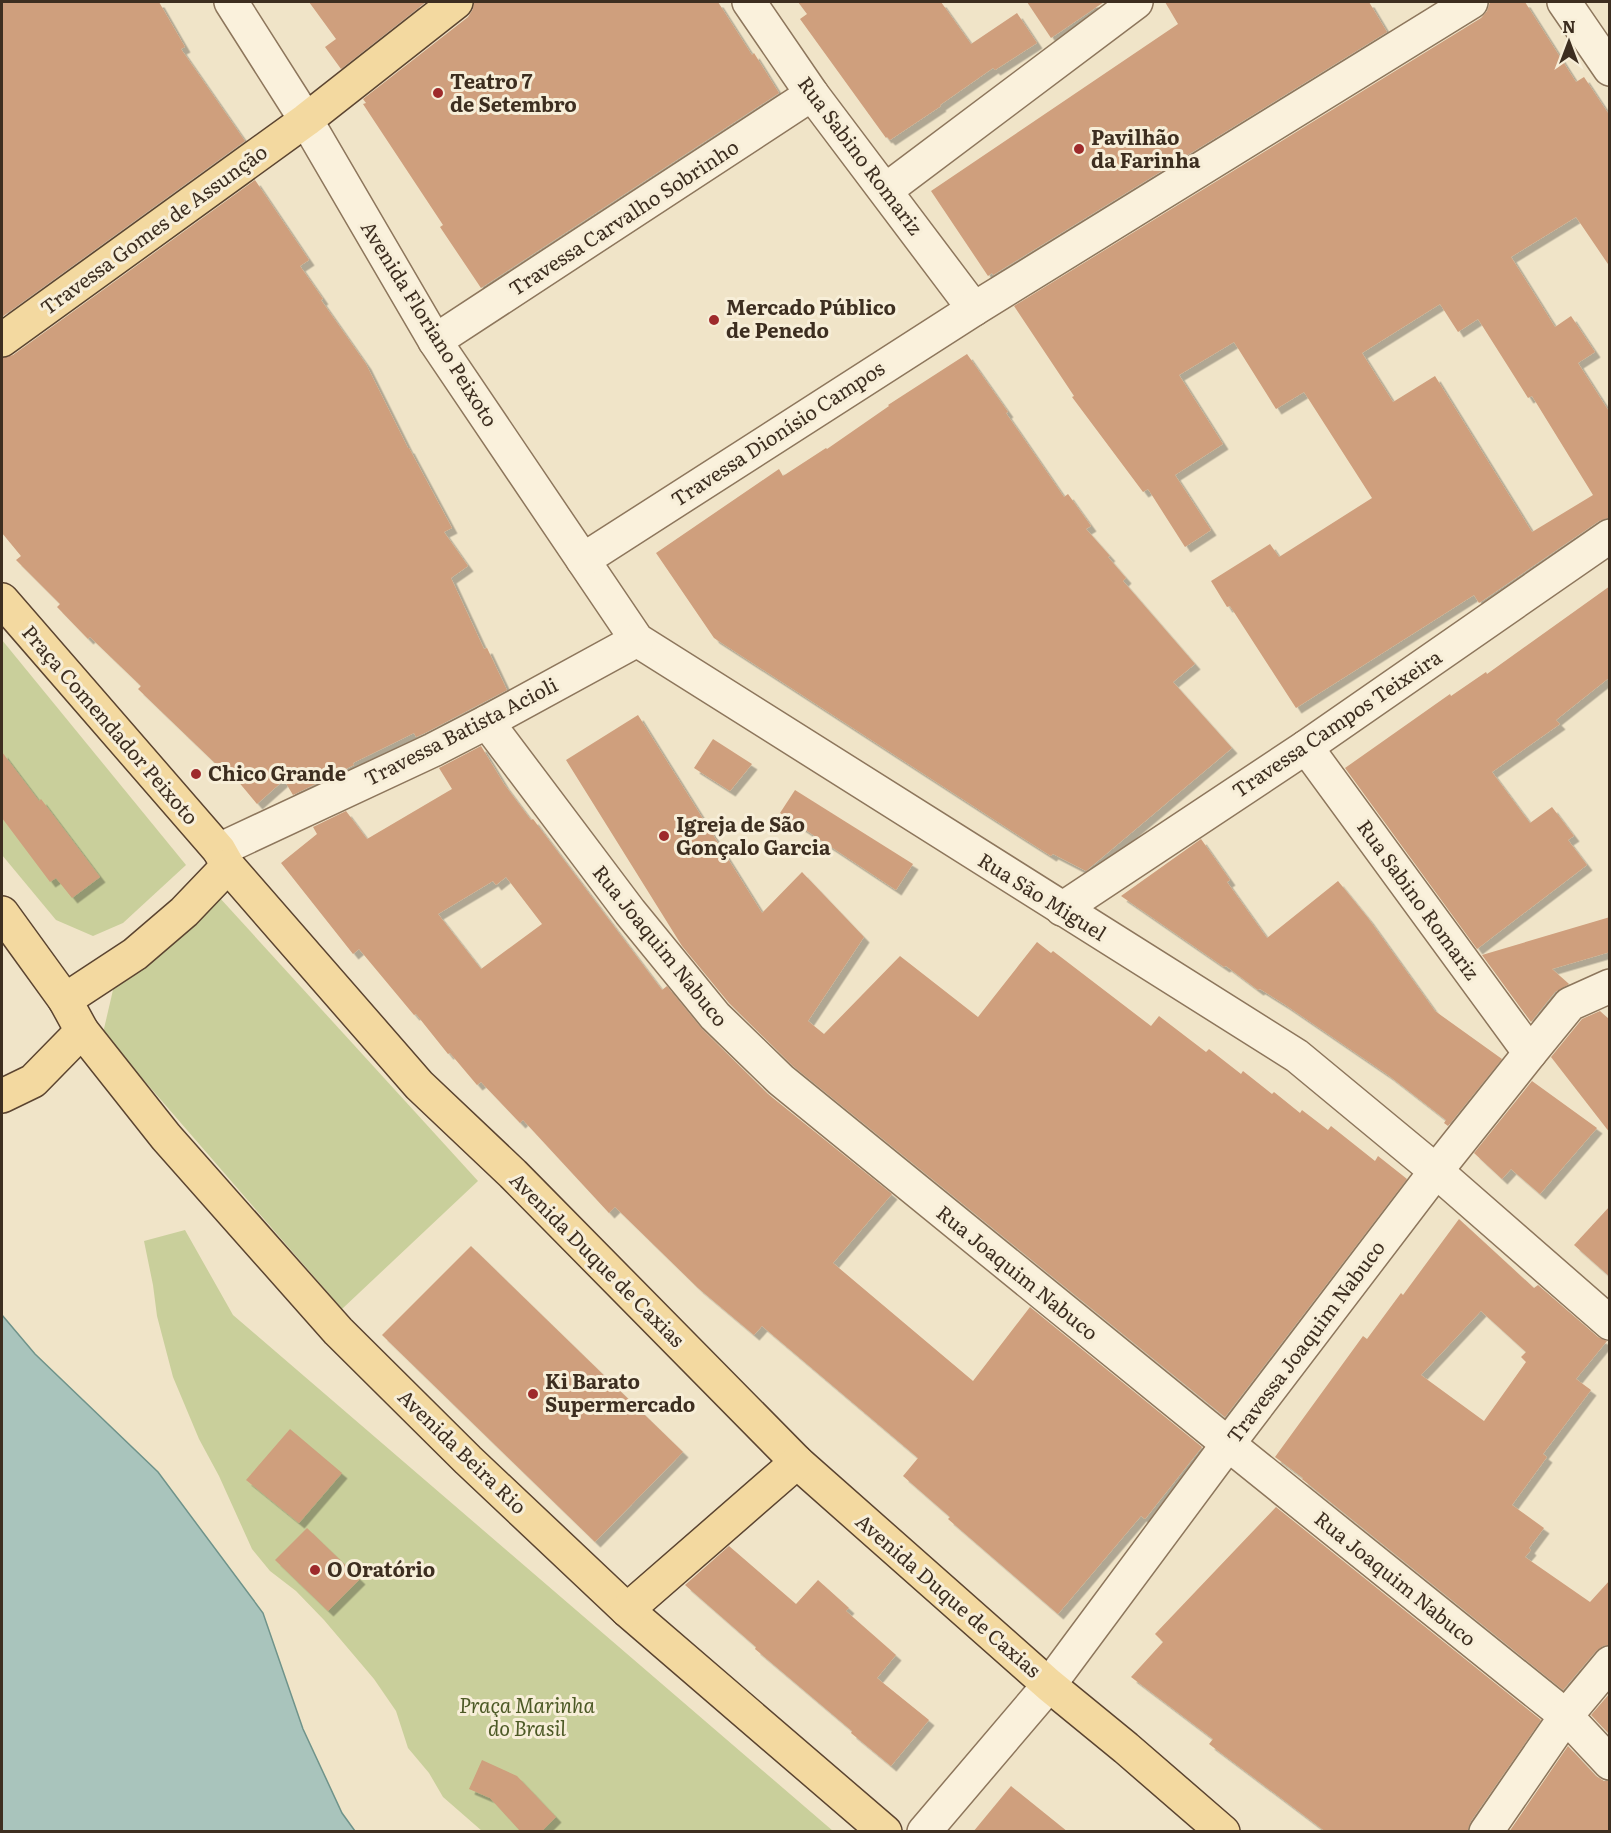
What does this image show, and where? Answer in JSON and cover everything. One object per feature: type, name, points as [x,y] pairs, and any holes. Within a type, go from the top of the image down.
[{"type":"main road","name":"Travessa Gomes de Assunção","points":[[2,340],[306,120],[456,2]]},
{"type":"main road","name":"Praça Comendador Peixoto","points":[[2,600],[223,858]]},
{"type":"main road","points":[[65,1000],[135,954],[184,912],[223,858]]},
{"type":"main road","name":"Avenida Duque de Caxias","points":[[223,858],[419,1085],[513,1174],[797,1462],[1049,1685],[1223,1832]]},
{"type":"main road","points":[[2,913],[65,1000],[82,1031],[33,1081],[2,1096]]},
{"type":"main road","name":"Avenida Beira Rio","points":[[82,1031],[166,1137],[338,1331],[468,1460],[627,1610],[885,1832]]},
{"type":"main road","points":[[627,1610],[797,1462]]},
{"type":"street","name":"Avenida Floriano Peixoto","points":[[231,2],[306,120],[435,341],[636,640]]},
{"type":"street","name":"Rua Sabino Romariz","points":[[749,2],[813,94],[974,309]]},
{"type":"street","points":[[886,190],[1136,2]]},
{"type":"street","name":"Travessa Dionísio Campos","points":[[582,560],[974,309],[1471,2]]},
{"type":"street","points":[[1563,2],[1610,69]]},
{"type":"street","name":"Travessa Carvalho Sobrinho","points":[[435,341],[813,94]]},
{"type":"street","name":"Travessa Campos Teixeira","points":[[1062,909],[1306,747],[1610,536]]},
{"type":"street","name":"Travessa Batista Acioli","points":[[223,858],[487,722],[636,640]]},
{"type":"street","name":"Rua São Miguel","points":[[636,640],[1297,1056],[1436,1170],[1610,1323]]},
{"type":"street","name":"Rua Joaquim Nabuco","points":[[487,722],[630,912],[715,1016],[781,1080],[1566,1716],[1610,1763]]},
{"type":"street","name":"Rua Sabino Romariz","points":[[1306,747],[1530,1053]]},
{"type":"street","name":"Travessa Joaquim Nabuco","points":[[924,1832],[1049,1685],[1436,1170],[1530,1053],[1570,1004],[1610,986]]},
{"type":"street","points":[[1486,1832],[1566,1716],[1610,1663]]},
{"type":"green space","points":[[2,640],[186,865],[123,923],[93,936],[56,920],[2,855]]},
{"type":"green space","points":[[219,897],[478,1181],[342,1309],[103,1033],[116,977]]},
{"type":"green space","name":"Praça Marinha do Brasil","points":[[185,1230],[233,1315],[833,1831],[482,1831],[443,1797],[429,1773],[408,1748],[396,1711],[374,1679],[324,1620],[296,1591],[270,1571],[252,1549],[219,1476],[199,1439],[173,1377],[157,1316],[144,1241]]},
{"type":"water","points":[[2,1315],[35,1354],[158,1472],[263,1613],[303,1729],[342,1813],[355,1831],[2,1831]]},
{"type":"building","points":[[2,2],[159,2],[185,47],[181,49],[245,141],[2,317]]},
{"type":"building","points":[[309,2],[426,2],[341,69],[325,47],[336,39]]},
{"type":"building","points":[[474,2],[718,2],[779,93],[481,288],[440,227],[443,225],[363,104],[366,103],[363,99],[468,17]]},
{"type":"building","points":[[798,2],[941,2],[971,44],[1017,13],[1037,43],[995,70],[993,68],[890,140],[886,138],[800,19],[807,14]]},
{"type":"building","points":[[1027,2],[1104,2],[1051,38]]},
{"type":"building","points":[[1165,2],[1369,2],[1387,32],[988,276],[931,191],[1178,24]]},
{"type":"building","points":[[1490,2],[1525,2],[1576,82],[1584,77],[1610,116],[1610,267],[1576,217],[1511,257],[1555,327],[1571,316],[1595,352],[1578,363],[1610,413],[1610,517],[1599,521],[1479,603],[1474,595],[1296,708],[1230,606],[1227,607],[1211,581],[1270,544],[1279,557],[1372,498],[1304,392],[1276,409],[1234,342],[1179,375],[1223,444],[1175,475],[1211,530],[1185,547],[1148,489],[1143,492],[1072,397],[1074,396],[1014,306],[1481,18]],"holes":[[[1440,304],[1458,332],[1478,319],[1528,398],[1532,396],[1593,495],[1532,532],[1435,376],[1393,402],[1362,353]]]},
{"type":"building","points":[[255,180],[309,260],[300,266],[366,364],[408,448],[452,528],[444,532],[468,566],[451,578],[484,649],[487,648],[507,690],[425,733],[416,737],[414,733],[293,795],[284,780],[257,804],[222,762],[218,766],[138,689],[141,686],[90,637],[88,639],[57,607],[60,604],[16,560],[21,556],[2,533],[2,358],[13,355]]},
{"type":"building","points":[[967,354],[1064,497],[1068,494],[1091,526],[1086,529],[1126,578],[1123,581],[1195,664],[1173,682],[1232,748],[1086,871],[1053,854],[1051,856],[714,638],[656,553],[779,469],[783,476],[827,449],[888,405]]},
{"type":"building","points":[[1610,586],[1610,677],[1556,720],[1560,724],[1492,772],[1530,823],[1552,807],[1574,836],[1568,840],[1587,865],[1477,949],[1345,768],[1450,694],[1451,696],[1486,672],[1487,674]]},
{"type":"building","points":[[638,715],[762,913],[802,872],[864,937],[808,1021],[824,1034],[900,956],[978,1017],[1037,942],[1051,953],[1053,951],[1151,1026],[1159,1016],[1206,1052],[1209,1049],[1241,1074],[1243,1071],[1272,1094],[1274,1092],[1300,1113],[1302,1110],[1328,1130],[1331,1126],[1375,1161],[1378,1156],[1407,1179],[1225,1417],[793,1066],[729,1003],[682,946],[566,760]]},
{"type":"building","points":[[713,739],[752,764],[730,791],[694,768]]},
{"type":"building","points":[[481,746],[504,784],[662,990],[667,986],[702,1029],[768,1094],[892,1194],[833,1263],[973,1381],[1030,1307],[1202,1447],[1145,1519],[1141,1516],[1058,1614],[948,1519],[950,1517],[903,1476],[918,1458],[762,1326],[754,1335],[698,1288],[615,1207],[609,1213],[523,1120],[520,1123],[481,1082],[477,1085],[359,949],[353,954],[281,863],[317,834],[313,827],[346,811],[367,839],[452,789],[439,768]],"holes":[[[506,877],[542,924],[481,969],[438,914],[493,881],[496,885]]]},
{"type":"building","points":[[2,752],[100,877],[72,898],[56,878],[50,882],[2,818]]},
{"type":"building","points":[[795,790],[913,864],[896,890],[780,813]]},
{"type":"building","points":[[1201,839],[1230,880],[1227,882],[1267,938],[1338,881],[1368,918],[1435,1011],[1502,1059],[1448,1126],[1444,1123],[1446,1120],[1388,1075],[1121,896]]},
{"type":"building","points":[[1610,917],[1610,952],[1552,969],[1569,984],[1555,992],[1531,1022],[1482,955]]},
{"type":"building","points":[[1600,1011],[1610,1020],[1610,1133],[1551,1057],[1582,1019]]},
{"type":"building","points":[[1532,1081],[1597,1128],[1540,1194],[1511,1169],[1502,1179],[1474,1153]]},
{"type":"building","points":[[1610,1206],[1610,1277],[1574,1245]]},
{"type":"building","points":[[1459,1219],[1534,1288],[1538,1285],[1598,1337],[1607,1341],[1576,1379],[1591,1390],[1543,1454],[1547,1457],[1512,1505],[1544,1528],[1525,1557],[1590,1602],[1610,1580],[1610,1645],[1603,1646],[1596,1651],[1563,1690],[1275,1457],[1363,1336],[1367,1339],[1401,1293],[1403,1295]],"holes":[[[1481,1311],[1526,1352],[1521,1357],[1526,1362],[1484,1421],[1421,1375]]]},
{"type":"building","name":"Ki Barato Supermercado","points":[[471,1246],[683,1452],[595,1542],[382,1335]]},
{"type":"building","points":[[290,1429],[342,1473],[299,1523],[246,1480]]},
{"type":"building","points":[[1276,1507],[1541,1720],[1471,1821],[1467,1832],[1326,1832],[1209,1744],[1213,1739],[1131,1677],[1163,1642],[1155,1634]]},
{"type":"building","points":[[307,1528],[360,1579],[328,1611],[275,1560]]},
{"type":"building","points":[[729,1546],[796,1604],[818,1580],[849,1608],[846,1611],[896,1655],[877,1678],[929,1720],[891,1766],[755,1649],[756,1647],[685,1585]]},
{"type":"building","points":[[1610,1693],[1610,1735],[1591,1715]]},
{"type":"building","points":[[1568,1746],[1596,1776],[1604,1781],[1610,1781],[1610,1832],[1509,1832]]},
{"type":"building","points":[[482,1760],[517,1776],[556,1817],[541,1832],[521,1832],[490,1798],[469,1789]]},
{"type":"building","points":[[1011,1786],[1068,1832],[973,1832]]},
{"type":"place","name":"Teatro 7 de Setembro","points":[[438,93]]},
{"type":"place","name":"Pavilhão da Farinha","points":[[1079,149]]},
{"type":"place","name":"Mercado Público de Penedo","points":[[714,320]]},
{"type":"place","name":"Chico Grande","points":[[196,774]]},
{"type":"place","name":"Igreja de São Gonçalo Garcia","points":[[664,836]]},
{"type":"place","name":"Ki Barato Supermercado","points":[[533,1394]]},
{"type":"place","name":"O Oratório","points":[[315,1570]]}]
